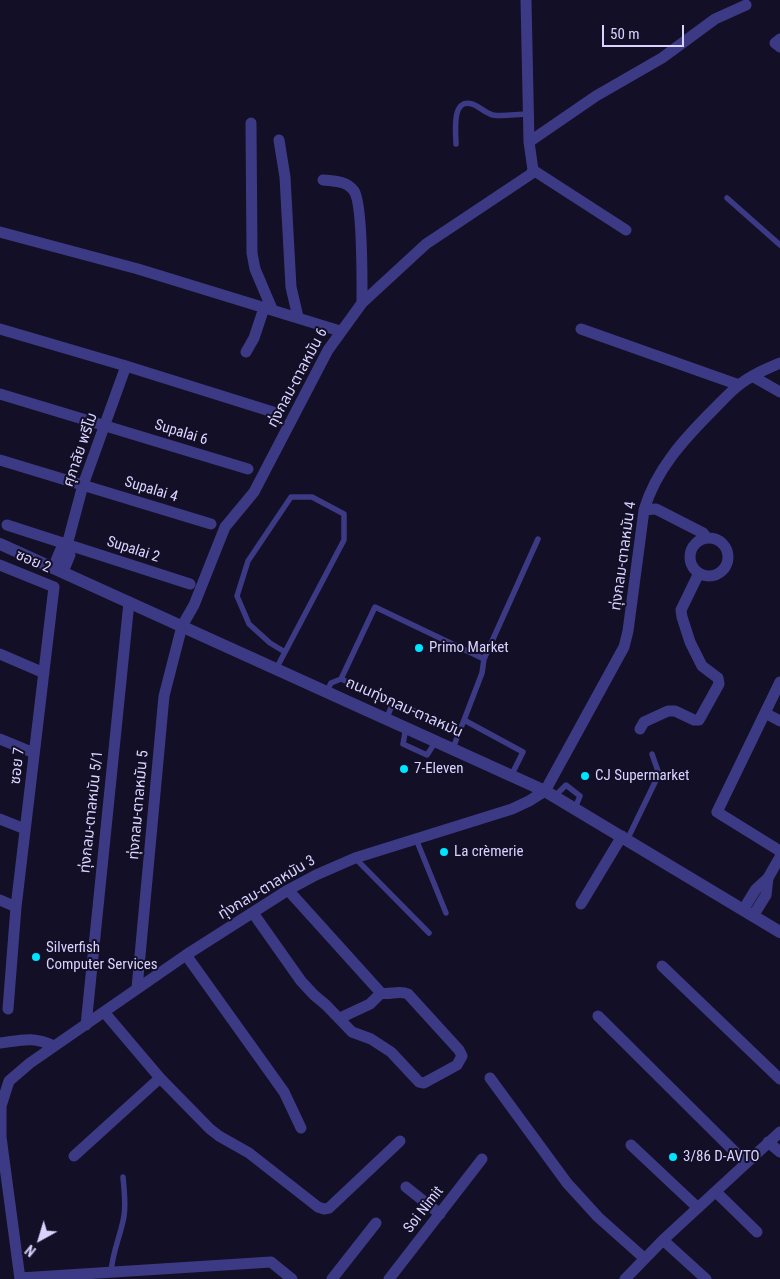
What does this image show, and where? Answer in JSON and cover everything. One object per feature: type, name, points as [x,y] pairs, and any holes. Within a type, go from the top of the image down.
[{"type":"street","points":[[526,0],[529,142],[534,170],[626,230]]},
{"type":"street","points":[[529,142],[596,96],[662,58],[716,19],[746,5]]},
{"type":"street","points":[[780,39],[775,43],[780,47]]},
{"type":"street","points":[[246,352],[268,309],[255,269],[252,253],[251,123]]},
{"type":"street","points":[[279,140],[285,177],[291,287],[298,317]]},
{"type":"street","name":"ทุ่งกลม-ตาลหมัน 6","points":[[182,626],[198,598],[225,527],[254,492],[328,350],[340,331],[362,303],[426,244],[531,174],[534,170]]},
{"type":"street","points":[[323,180],[342,182],[354,192],[357,199],[360,223],[362,303]]},
{"type":"street","points":[[0,232],[138,269],[340,331]]},
{"type":"street","points":[[0,329],[273,412]]},
{"type":"street","points":[[581,329],[739,385]]},
{"type":"street","name":"ทุ่งกลม-ตาลหมัน 4","points":[[550,793],[624,647],[628,632],[644,510],[648,496],[664,467],[688,434],[739,385],[752,376],[780,363]]},
{"type":"street","name":"ศุภาลัย พรีโม","points":[[58,570],[60,551],[67,545],[84,485],[126,366]]},
{"type":"street","points":[[752,376],[780,392]]},
{"type":"street","name":"Supalai 6","points":[[0,394],[248,469]]},
{"type":"street","name":"Supalai 4","points":[[0,460],[211,524]]},
{"type":"street","points":[[644,510],[656,509],[703,533],[706,538]]},
{"type":"street","name":"Supalai 2","points":[[7,525],[190,584]]},
{"type":"street","points":[[706,538],[720,541],[728,553],[728,560],[725,566],[721,572],[714,575],[699,573],[691,561],[690,553],[693,546],[699,540],[706,538]]},
{"type":"street","name":"ถนนทุ่งกลม-ตาลหมัน","points":[[0,544],[512,774],[550,793],[780,932]]},
{"type":"street","name":"ซอย 2","points":[[0,565],[54,587]]},
{"type":"street","points":[[640,729],[644,722],[668,712],[675,711],[694,720],[699,720],[720,684],[718,678],[702,666],[690,642],[682,617],[681,610],[699,573]]},
{"type":"street","name":"ซอย 7","points":[[8,1009],[5,978],[16,907],[54,587]]},
{"type":"street","name":"ทุ่งกลม-ตาลหมัน 5/1","points":[[86,1025],[129,602]]},
{"type":"street","name":"ทุ่งกลม-ตาลหมัน 5","points":[[137,988],[164,696],[182,626]]},
{"type":"street","points":[[0,654],[44,673]]},
{"type":"street","points":[[780,682],[717,812],[780,851]]},
{"type":"street","points":[[765,713],[780,722]]},
{"type":"street","points":[[0,739],[34,753]]},
{"type":"street","name":"ทุ่งกลม-ตาลหมัน 3","points":[[20,1279],[1,1137],[1,1106],[9,1081],[30,1063],[186,955],[288,890],[316,875],[355,858],[512,809],[550,793]]},
{"type":"street","points":[[0,819],[25,829]]},
{"type":"street","points":[[581,904],[625,838]]},
{"type":"street","points":[[748,913],[756,889],[768,878],[780,857]]},
{"type":"street","points":[[253,913],[301,981],[352,1032],[371,1039],[391,1052],[419,1082],[424,1083],[456,1066],[462,1056],[459,1050],[408,994],[403,992],[381,993],[288,890]]},
{"type":"street","points":[[0,900],[16,907]]},
{"type":"street","points":[[186,955],[284,1092],[300,1128]]},
{"type":"street","points":[[662,966],[780,1079]]},
{"type":"street","points":[[340,1018],[370,1004],[381,993]]},
{"type":"street","points":[[104,1012],[160,1078],[215,1132],[249,1153],[324,1210],[330,1208],[400,1141]]},
{"type":"street","points":[[598,1016],[746,1163]]},
{"type":"street","points":[[0,1043],[31,1039],[42,1040],[54,1046]]},
{"type":"street","points":[[74,1156],[160,1078]]},
{"type":"street","points":[[490,1078],[567,1183],[598,1217],[644,1258]]},
{"type":"street","points":[[625,1279],[644,1258],[780,1132]]},
{"type":"street","points":[[768,1142],[780,1152]]},
{"type":"street","points":[[631,1145],[698,1208]]},
{"type":"street","name":"Soi Nimit","points":[[389,1279],[482,1159]]},
{"type":"street","points":[[406,1188],[440,1214]]},
{"type":"street","points":[[716,1192],[757,1232]]},
{"type":"street","points":[[332,1279],[376,1223]]},
{"type":"street","points":[[663,1240],[706,1279]]},
{"type":"street","points":[[20,1279],[272,1262],[292,1279]]},
{"type":"lane","points":[[456,144],[456,113],[460,106],[464,104],[473,104],[493,115],[528,114]]},
{"type":"lane","points":[[727,198],[780,245]]},
{"type":"lane","points":[[276,668],[285,652],[344,540],[344,514],[312,497],[291,497],[248,561],[237,596],[248,624],[285,652]]},
{"type":"lane","points":[[453,748],[482,674],[484,658],[538,539]]},
{"type":"lane","points":[[327,691],[331,683],[341,679],[376,607],[484,658]]},
{"type":"lane","points":[[341,679],[460,731]]},
{"type":"lane","points":[[387,718],[393,702]]},
{"type":"lane","points":[[464,720],[523,752],[512,774]]},
{"type":"lane","points":[[625,838],[659,774],[652,754]]},
{"type":"lane","points":[[416,839],[446,913]]},
{"type":"lane","points":[[355,858],[429,933]]},
{"type":"lane","points":[[111,1273],[112,1257],[124,1216],[123,1177]]},
{"type":"place","name":"Primo Market","points":[[419,648]]},
{"type":"place","name":"7-Eleven","points":[[404,769]]},
{"type":"place","name":"CJ Supermarket","points":[[585,776]]},
{"type":"place","name":"La crèmerie","points":[[444,852]]},
{"type":"place","name":"Silverfish Computer Services","points":[[36,957]]},
{"type":"place","name":"3/86 D-AVTO","points":[[673,1157]]}]
